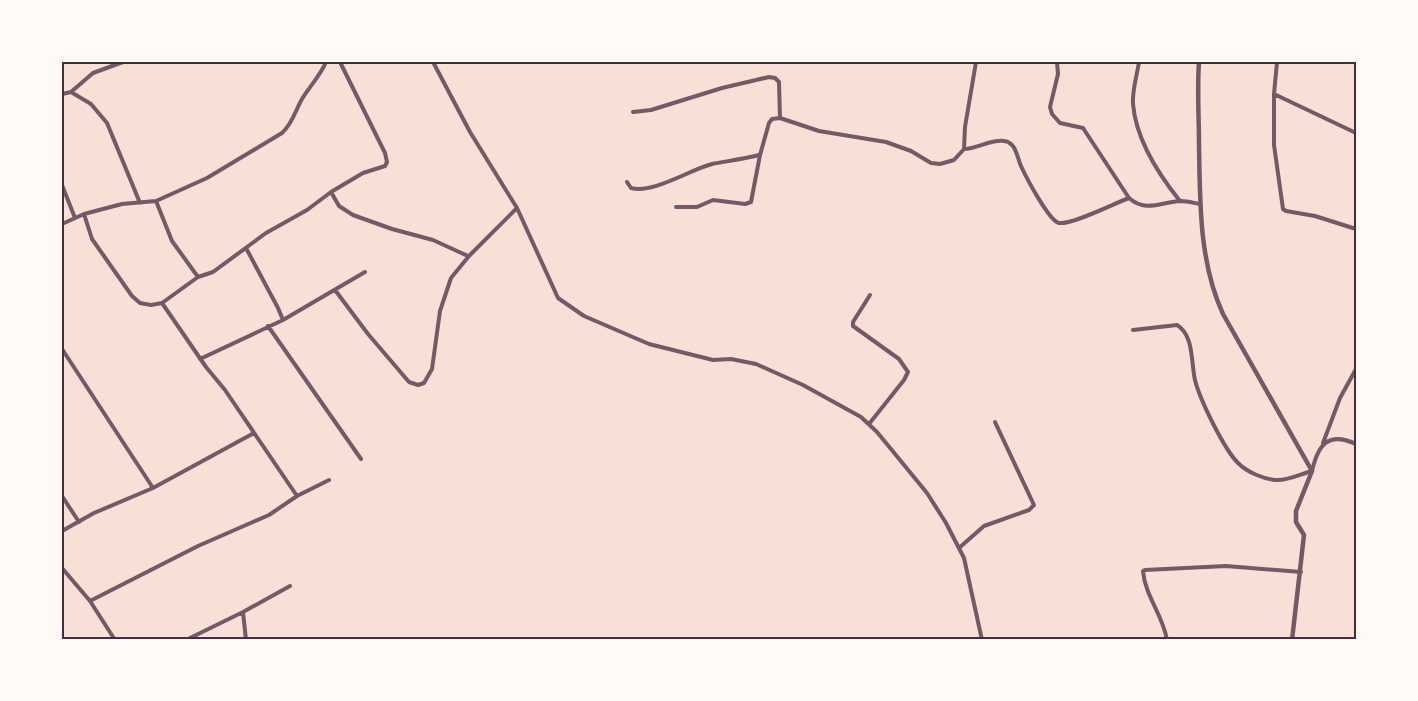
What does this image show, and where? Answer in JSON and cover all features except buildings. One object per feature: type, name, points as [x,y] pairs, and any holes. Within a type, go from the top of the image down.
[{"type":"street","points":[[62,94],[71,92],[93,73],[123,62]]},
{"type":"street","points":[[62,224],[84,214],[122,204],[156,201],[207,178],[282,133],[289,126],[326,62]]},
{"type":"street","points":[[84,214],[92,239],[132,296],[140,303],[151,305],[162,303],[198,277],[213,272],[266,233],[308,210],[331,192],[363,173],[385,166],[387,162],[385,153],[340,62]]},
{"type":"street","points":[[433,62],[470,132],[517,208],[558,298],[584,316],[650,345],[713,360],[731,359],[756,364],[803,385],[861,417],[927,493],[946,523],[964,558],[982,639]]},
{"type":"street","points":[[676,207],[697,207],[713,200],[745,204],[751,202],[760,154],[772,118],[780,118],[819,130],[886,142],[911,151],[931,163],[939,164],[954,160],[964,149],[965,127],[976,62]]},
{"type":"street","points":[[1057,62],[1058,74],[1050,107],[1052,114],[1060,123],[1083,129],[1087,133],[1129,198],[1136,205],[1155,206],[1180,201],[1200,204]]},
{"type":"street","points":[[1139,62],[1132,101],[1135,117],[1164,180],[1180,201]]},
{"type":"street","points":[[1199,62],[1200,204],[1214,295],[1312,471]]},
{"type":"street","points":[[1277,62],[1274,94],[1274,145],[1283,209],[1356,229]]},
{"type":"street","points":[[633,112],[651,110],[722,88],[775,78],[779,82],[780,118]]},
{"type":"street","points":[[71,92],[91,104],[108,123],[140,203]]},
{"type":"street","points":[[1274,94],[1356,134]]},
{"type":"street","points":[[964,149],[974,149],[1003,140],[1010,143],[1031,185],[1053,220],[1059,223],[1072,221],[1129,198]]},
{"type":"street","points":[[627,182],[631,188],[645,189],[711,165],[760,154]]},
{"type":"street","points":[[62,185],[75,218]]},
{"type":"street","points":[[331,192],[339,206],[353,215],[433,240],[469,256]]},
{"type":"street","points":[[156,201],[172,241],[198,277]]},
{"type":"street","points":[[335,290],[368,334],[409,382],[418,385],[427,380],[432,369],[438,323],[447,286],[469,256],[517,208]]},
{"type":"street","points":[[246,248],[283,320]]},
{"type":"street","points":[[200,359],[283,320],[365,272]]},
{"type":"street","points":[[869,424],[908,372],[899,359],[853,326],[853,322],[870,295]]},
{"type":"street","points":[[162,303],[297,496]]},
{"type":"street","points":[[1133,330],[1177,325],[1183,329],[1189,342],[1196,381],[1203,402],[1228,450],[1246,470],[1275,480],[1283,480],[1312,471]]},
{"type":"street","points":[[268,326],[361,459]]},
{"type":"street","points":[[62,349],[153,488]]},
{"type":"street","points":[[1292,639],[1304,535],[1296,522],[1296,510],[1340,398],[1356,369]]},
{"type":"street","points":[[959,548],[984,526],[1029,510],[1034,505],[995,422]]},
{"type":"street","points":[[62,531],[153,488],[254,433]]},
{"type":"street","points":[[1323,444],[1340,438],[1356,444]]},
{"type":"street","points":[[90,601],[198,546],[269,515],[297,496],[329,480]]},
{"type":"street","points":[[62,496],[79,522]]},
{"type":"street","points":[[1167,639],[1162,620],[1143,581],[1145,570],[1226,567],[1301,572]]},
{"type":"street","points":[[62,568],[90,601],[115,639]]},
{"type":"street","points":[[186,639],[243,612],[290,586]]},
{"type":"street","points":[[243,612],[246,639]]},
{"type":"street","points":[[428,639],[437,639]]}]
